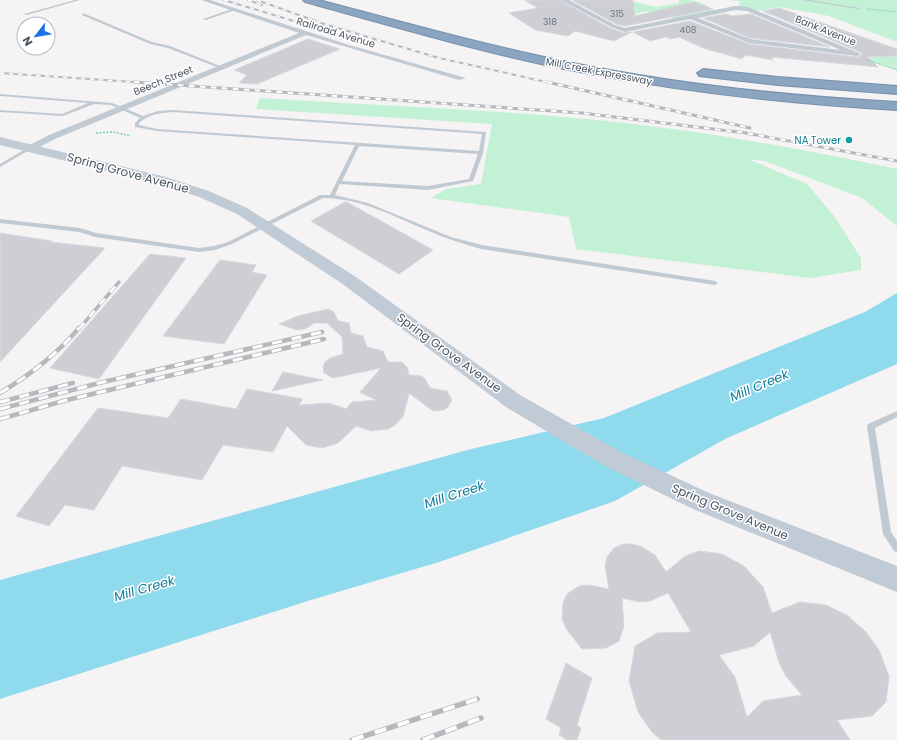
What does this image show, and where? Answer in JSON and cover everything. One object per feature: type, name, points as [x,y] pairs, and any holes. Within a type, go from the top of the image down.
[{"type":"highway","name":"Mill Creek Expressway","points":[[308,0],[488,48],[615,74],[761,95],[897,106]]},
{"type":"highway","points":[[689,71],[778,81],[897,90]]},
{"type":"main road","name":"Spring Grove Avenue","points":[[0,142],[157,179],[204,194],[242,211],[350,281],[513,401],[613,459],[700,501],[897,579]]},
{"type":"street","name":"Railroad Avenue","points":[[204,0],[305,33],[462,78]]},
{"type":"street","name":"Bank Avenue","points":[[564,0],[613,26],[625,30],[735,8],[744,8],[857,54]]},
{"type":"street","name":"Bank Avenue","points":[[692,17],[749,41],[857,54]]},
{"type":"street","name":"Beech Street","points":[[29,149],[71,129],[223,68],[305,33]]},
{"type":"lane","points":[[26,14],[78,0]]},
{"type":"lane","points":[[804,0],[858,8]]},
{"type":"lane","points":[[205,19],[233,10]]},
{"type":"lane","points":[[83,14],[151,43],[169,47],[223,68]]},
{"type":"lane","points":[[0,95],[112,104],[142,117]]},
{"type":"lane","points":[[0,111],[63,115],[94,102]]},
{"type":"lane","points":[[338,182],[428,188],[471,180],[481,153],[484,133],[173,111],[164,111],[142,117],[137,122],[138,126],[157,130],[481,153]]},
{"type":"lane","points":[[332,195],[357,145]]},
{"type":"lane","points":[[0,166],[29,149]]},
{"type":"lane","points":[[0,221],[80,230],[95,236],[199,250],[215,248],[230,242],[322,196],[332,195],[351,199],[447,237],[481,247],[715,283]]},
{"type":"lane","points":[[897,414],[871,426],[887,534],[897,548]]},
{"type":"path","points":[[858,8],[897,12]]},
{"type":"path","points":[[857,54],[868,60],[897,70]]},
{"type":"path","points":[[71,129],[95,133],[113,132],[134,136]]},
{"type":"green space","points":[[627,0],[656,7],[679,3],[679,0],[694,1],[702,3],[714,11],[674,19],[648,11],[634,14]]},
{"type":"green space","points":[[727,0],[897,0],[897,42],[829,16],[780,7],[758,11],[737,6],[741,5],[738,4],[741,1]]},
{"type":"green space","points":[[873,57],[897,57],[897,70],[868,60]]},
{"type":"green space","points":[[260,98],[514,113],[615,122],[723,136],[868,163],[897,169],[897,226],[862,198],[765,161],[748,159],[807,184],[834,216],[861,258],[861,270],[810,278],[576,249],[569,217],[431,198],[446,189],[481,184],[492,124],[256,109]]},
{"type":"water","name":"Mill Creek","points":[[897,293],[897,364],[727,438],[615,501],[439,562],[311,600],[0,699],[0,580],[471,449],[604,418],[865,312]]},
{"type":"building","points":[[524,0],[560,0],[610,28],[624,33],[632,32],[614,41],[575,31],[568,36],[535,30],[509,13],[538,8]]},
{"type":"building","points":[[572,0],[633,0],[635,16],[694,2],[713,9],[625,26],[616,24]]},
{"type":"building","points":[[779,8],[897,49],[897,56],[868,57],[878,67],[771,57],[773,60],[745,55],[742,59],[703,48],[679,37],[671,39],[666,37],[650,41],[633,32],[690,21],[749,44],[857,57],[862,55],[862,53],[763,11]]},
{"type":"building","points":[[725,14],[733,16],[751,14],[830,47],[750,38],[703,18]]},
{"type":"building","points":[[308,39],[340,49],[257,84],[239,83],[247,75],[234,70]]},
{"type":"building","points":[[345,202],[433,250],[399,274],[311,221]]},
{"type":"building","points":[[0,233],[52,241],[50,242],[105,248],[0,362]]},
{"type":"building","points":[[150,254],[186,258],[99,379],[50,368]]},
{"type":"building","points":[[220,260],[256,265],[252,272],[267,275],[224,344],[163,336]]},
{"type":"building","points":[[328,309],[334,312],[338,321],[349,323],[351,333],[363,336],[367,347],[383,351],[388,362],[402,362],[407,367],[409,375],[422,376],[430,388],[447,391],[452,400],[447,408],[433,411],[409,393],[403,417],[394,426],[388,429],[371,431],[356,426],[338,443],[322,448],[306,445],[287,426],[273,452],[223,445],[202,480],[122,466],[94,510],[65,505],[49,526],[16,516],[98,408],[168,418],[181,399],[236,409],[247,389],[303,399],[299,405],[329,403],[346,409],[352,402],[376,400],[360,392],[381,368],[333,378],[324,373],[323,366],[325,362],[330,358],[343,354],[342,337],[327,323],[314,323],[305,329],[297,330],[279,324],[298,316]]},
{"type":"building","points":[[283,372],[323,380],[272,391]]},
{"type":"building","points":[[623,544],[632,544],[642,547],[655,555],[666,572],[685,556],[699,551],[722,554],[744,566],[763,587],[772,613],[800,602],[826,605],[848,616],[865,631],[879,650],[889,676],[886,702],[872,716],[837,720],[850,740],[661,740],[652,732],[638,712],[629,681],[635,646],[657,633],[691,632],[668,593],[650,601],[639,602],[622,598],[624,626],[619,641],[606,648],[582,649],[567,630],[562,619],[563,603],[567,594],[579,586],[589,585],[609,589],[605,566],[607,557],[614,548]],"holes":[[[770,632],[779,663],[786,676],[802,695],[763,701],[747,717],[735,677],[719,655],[754,646]]]},
{"type":"building","points":[[566,663],[592,678],[577,725],[581,728],[577,740],[567,740],[559,735],[561,728],[546,719]]},
{"type":"railway","points":[[224,0],[330,32]]},
{"type":"railway","points":[[248,0],[262,5]]},
{"type":"railway","points":[[257,0],[324,24],[439,58],[551,83]]},
{"type":"railway","points":[[0,73],[149,83]]},
{"type":"railway","points":[[134,82],[582,113],[746,133],[897,161]]},
{"type":"railway","points":[[547,82],[750,128]]},
{"type":"railway","points":[[79,329],[119,282]]},
{"type":"railway","points":[[0,393],[42,364],[62,347],[79,328]]},
{"type":"railway","points":[[0,409],[103,382],[322,332]]},
{"type":"railway","points":[[0,419],[67,400],[324,339]]},
{"type":"railway","points":[[0,402],[73,383]]},
{"type":"railway","points":[[352,740],[477,699]]},
{"type":"railway","points":[[423,740],[481,718]]},
{"type":"place","name":"NA Tower","points":[[849,140]]}]
